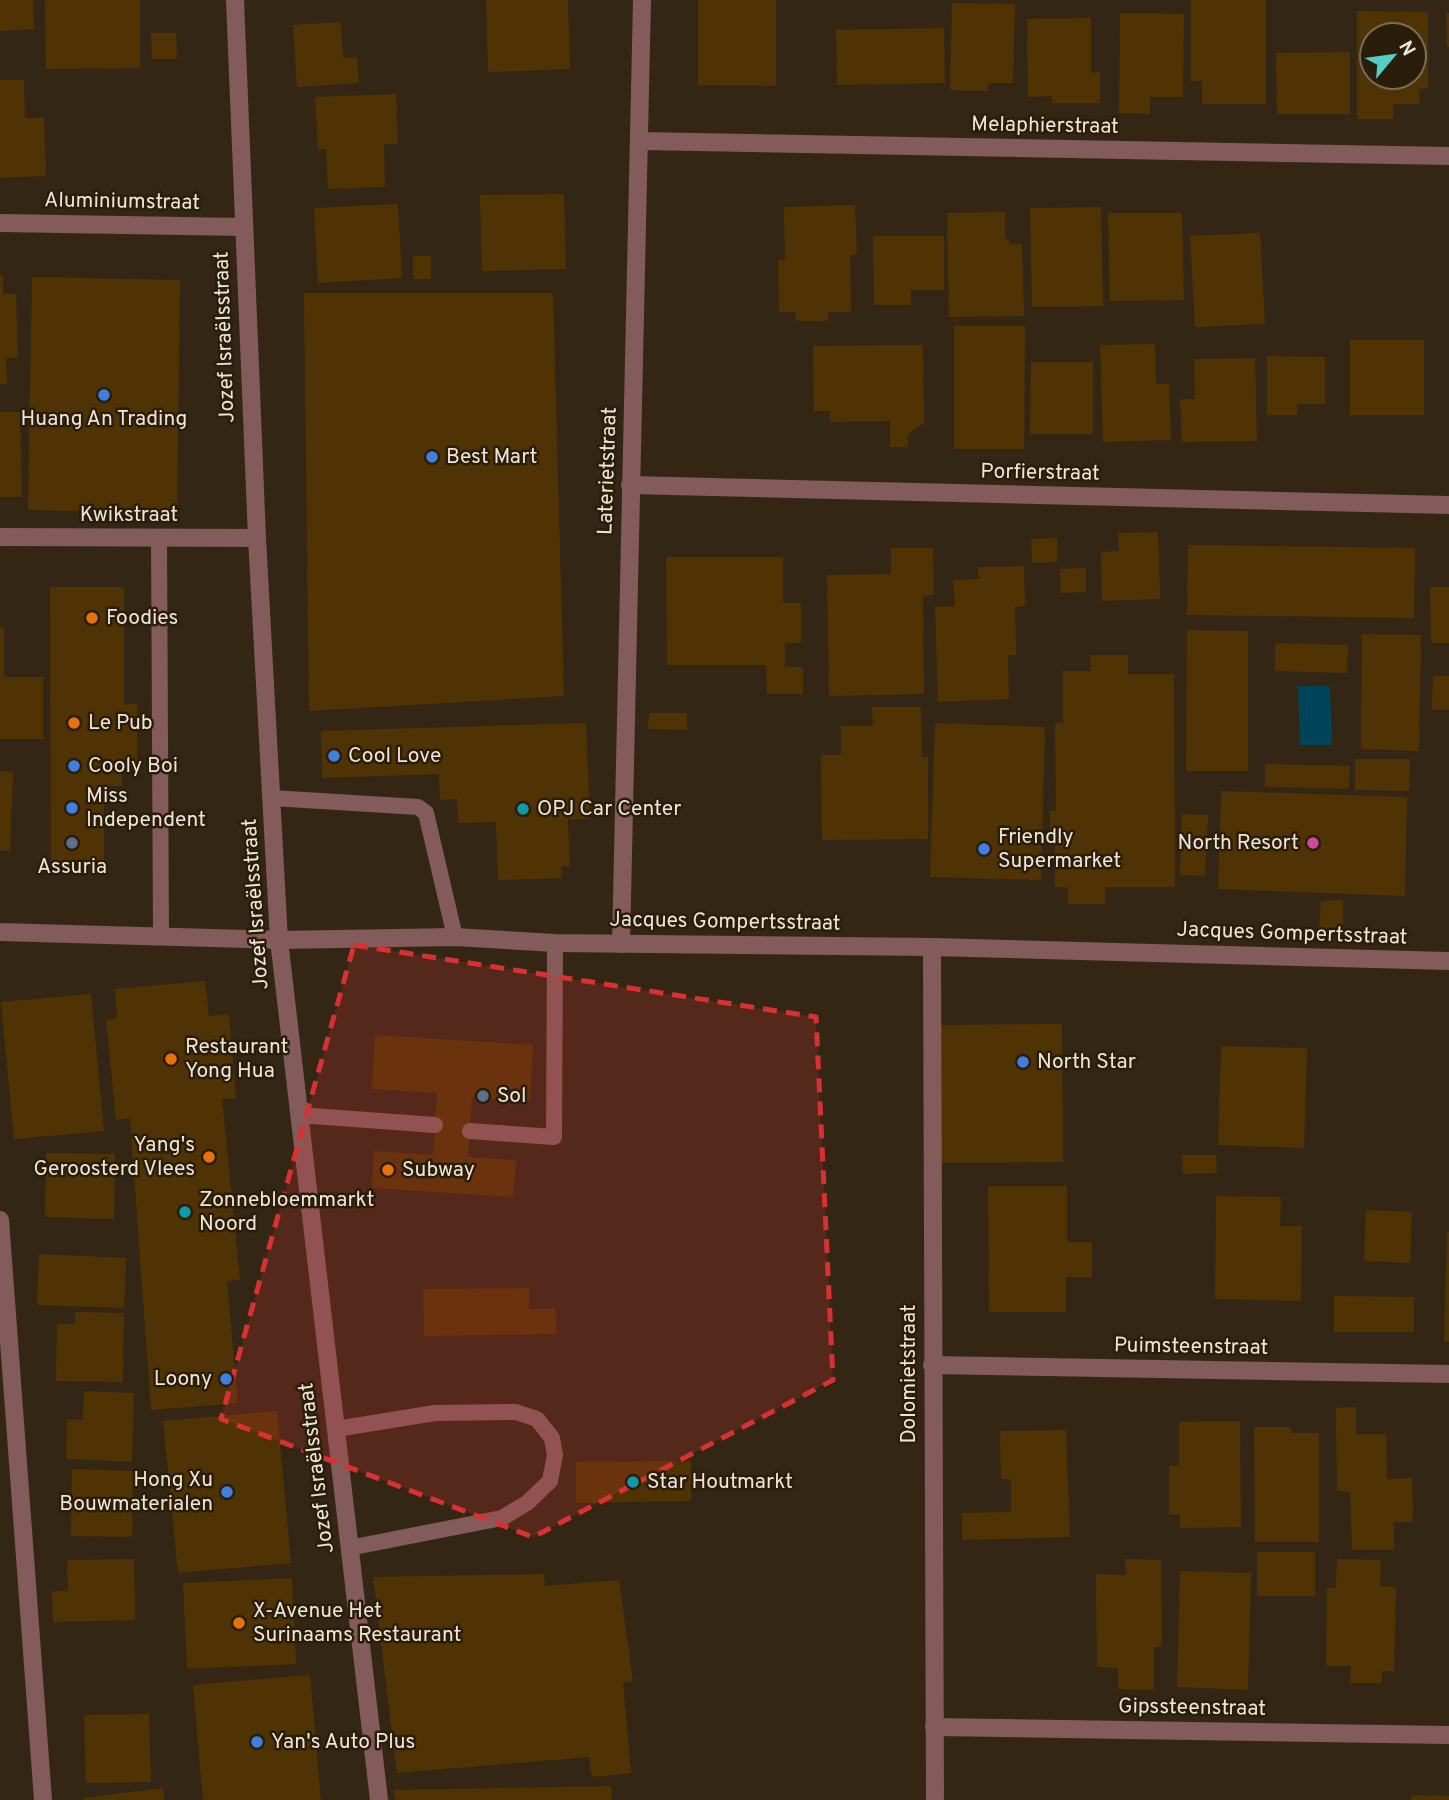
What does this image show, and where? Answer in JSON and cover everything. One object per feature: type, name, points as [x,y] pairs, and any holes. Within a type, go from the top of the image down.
[{"type":"street","name":"Jozef Israëlsstraat","points":[[235,0],[257,538],[279,940],[379,1800]]},
{"type":"street","name":"Laterietstraat","points":[[621,944],[630,485],[641,141],[642,0]]},
{"type":"street","name":"Melaphierstraat","points":[[641,141],[1449,156]]},
{"type":"street","name":"Aluminiumstraat","points":[[0,223],[243,227]]},
{"type":"street","name":"Porfierstraat","points":[[630,485],[1449,505]]},
{"type":"street","name":"Kwikstraat","points":[[0,537],[257,538]]},
{"type":"street","name":"Jacques Gompertsstraat","points":[[0,932],[279,940],[455,937],[555,943],[932,947],[1449,961]]},
{"type":"street","name":"Dolomietstraat","points":[[932,947],[935,1800]]},
{"type":"street","points":[[0,1220],[43,1800]]},
{"type":"street","name":"Puimsteenstraat","points":[[932,1365],[1449,1374]]},
{"type":"street","name":"Gipssteenstraat","points":[[934,1727],[1449,1735]]},
{"type":"lane","points":[[159,538],[161,936]]},
{"type":"lane","points":[[272,798],[418,807],[426,813],[455,937]]},
{"type":"lane","points":[[470,1131],[554,1137],[555,943]]},
{"type":"lane","points":[[299,1115],[435,1125]]},
{"type":"lane","points":[[336,1429],[435,1413],[516,1412],[537,1419],[552,1438],[555,1455],[550,1481],[527,1503],[502,1518],[349,1548]]},
{"type":"highlighted area","points":[[354,945],[816,1017],[833,1380],[533,1537],[221,1419]]},
{"type":"water","points":[[1298,686],[1330,686],[1332,745],[1300,745]]},
{"type":"building","points":[[0,0],[33,0],[34,29],[0,31]]},
{"type":"building","points":[[45,0],[140,0],[140,68],[46,69]]},
{"type":"building","points":[[486,0],[568,0],[570,69],[488,72]]},
{"type":"building","points":[[698,0],[776,0],[776,86],[698,85]]},
{"type":"building","points":[[1191,0],[1266,0],[1266,104],[1202,104],[1202,81],[1191,81]]},
{"type":"building","points":[[952,3],[1015,4],[1013,83],[988,83],[988,91],[950,90]]},
{"type":"building","points":[[1357,11],[1428,12],[1428,21],[1358,21],[1358,91],[1419,91],[1420,104],[1393,104],[1393,119],[1357,119]]},
{"type":"building","points":[[1120,13],[1184,14],[1183,97],[1150,97],[1150,114],[1119,113]]},
{"type":"building","points":[[1446,13],[1449,13],[1449,47],[1447,47]]},
{"type":"building","points":[[1091,18],[1091,73],[1100,72],[1100,103],[1052,103],[1052,96],[1028,97],[1027,19]]},
{"type":"building","points":[[341,22],[343,58],[357,57],[359,83],[297,87],[293,25]]},
{"type":"building","points":[[944,28],[945,83],[837,85],[836,30]]},
{"type":"building","points":[[151,33],[176,33],[177,59],[152,59]]},
{"type":"building","points":[[1350,52],[1350,114],[1277,114],[1276,53]]},
{"type":"building","points":[[0,80],[24,80],[25,118],[44,118],[46,176],[0,178]]},
{"type":"building","points":[[396,94],[398,144],[384,144],[385,187],[328,189],[326,149],[318,150],[315,97]]},
{"type":"building","points":[[564,194],[566,269],[482,271],[480,195]]},
{"type":"building","points":[[398,204],[402,278],[318,283],[314,208]]},
{"type":"building","points":[[855,205],[857,254],[850,255],[851,312],[828,312],[828,321],[796,321],[795,312],[779,312],[778,260],[785,260],[784,207]]},
{"type":"building","points":[[1101,207],[1103,306],[1032,307],[1030,208]]},
{"type":"building","points":[[1005,212],[1005,237],[1011,244],[1022,244],[1024,316],[949,317],[947,213]]},
{"type":"building","points":[[1108,213],[1182,213],[1184,300],[1110,301]]},
{"type":"building","points":[[1260,233],[1265,324],[1195,327],[1190,236]]},
{"type":"building","points":[[873,236],[944,236],[944,290],[911,290],[911,305],[874,305]]},
{"type":"building","points":[[413,256],[431,256],[431,279],[413,279]]},
{"type":"building","points":[[0,275],[3,275],[3,294],[16,294],[18,358],[6,358],[7,384],[0,384]]},
{"type":"building","name":"Huang An Trading","points":[[32,277],[180,280],[177,513],[28,510]]},
{"type":"building","name":"Best Mart","points":[[304,293],[553,293],[564,696],[309,711]]},
{"type":"building","points":[[954,326],[1025,326],[1024,449],[954,449]]},
{"type":"building","points":[[1350,340],[1424,340],[1424,415],[1350,415]]},
{"type":"building","points":[[1155,344],[1156,384],[1169,384],[1171,440],[1103,442],[1100,345]]},
{"type":"building","points":[[923,345],[924,423],[907,435],[908,447],[890,447],[890,421],[830,422],[830,411],[814,411],[813,346]]},
{"type":"building","points":[[1267,356],[1325,357],[1325,404],[1297,404],[1297,415],[1267,415]]},
{"type":"building","points":[[1255,358],[1257,441],[1182,442],[1180,399],[1195,399],[1194,359]]},
{"type":"building","points":[[1031,362],[1093,362],[1093,434],[1030,434]]},
{"type":"building","points":[[0,412],[20,412],[22,497],[0,497]]},
{"type":"building","points":[[1158,532],[1160,599],[1102,601],[1101,552],[1119,551],[1118,533]]},
{"type":"building","points":[[1057,538],[1057,562],[1032,563],[1031,539]]},
{"type":"building","points":[[1188,545],[1415,548],[1414,618],[1187,615]]},
{"type":"building","points":[[891,548],[933,548],[934,595],[923,596],[924,694],[829,696],[827,575],[891,574]]},
{"type":"building","points":[[666,557],[783,557],[783,603],[801,603],[801,643],[785,643],[785,667],[803,667],[803,694],[767,694],[766,665],[667,665]]},
{"type":"building","points":[[1024,566],[1025,606],[1015,607],[1016,655],[1008,655],[1009,699],[938,702],[935,607],[955,606],[953,580],[979,579],[978,567]]},
{"type":"building","points":[[1086,568],[1086,592],[1061,593],[1060,569]]},
{"type":"building","points":[[50,587],[124,587],[124,704],[137,704],[137,761],[122,760],[122,786],[104,786],[104,866],[51,866]]},
{"type":"building","points":[[1430,587],[1449,587],[1449,643],[1431,643]]},
{"type":"building","points":[[0,627],[4,627],[4,677],[43,677],[43,739],[0,739]]},
{"type":"building","points":[[1187,630],[1248,631],[1248,771],[1186,771]]},
{"type":"building","points":[[1362,634],[1421,635],[1419,751],[1361,749]]},
{"type":"building","points":[[1275,643],[1348,645],[1347,673],[1275,671]]},
{"type":"building","points":[[1090,655],[1128,655],[1128,674],[1174,674],[1175,887],[1105,887],[1105,904],[1068,904],[1068,887],[1055,887],[1055,842],[1050,842],[1050,811],[1056,811],[1055,723],[1063,723],[1063,671],[1091,671]]},
{"type":"building","points":[[1433,676],[1449,676],[1449,710],[1432,710]]},
{"type":"building","points":[[872,707],[921,707],[922,757],[928,757],[928,839],[822,840],[821,755],[841,755],[841,726],[873,726]]},
{"type":"building","points":[[649,713],[687,713],[687,730],[648,729]]},
{"type":"building","name":"OPJ Car Center","points":[[586,723],[590,819],[568,819],[570,867],[561,866],[562,878],[498,880],[496,822],[458,823],[457,799],[440,800],[439,774],[322,778],[321,731]]},
{"type":"building","points":[[935,723],[1045,727],[1041,880],[930,877]]},
{"type":"building","points":[[1355,759],[1410,759],[1409,791],[1355,790]]},
{"type":"building","points":[[1265,764],[1350,766],[1349,789],[1265,787]]},
{"type":"building","points":[[0,771],[13,772],[10,851],[0,850]]},
{"type":"building","name":"North Resort","points":[[1221,791],[1407,797],[1405,896],[1218,889]]},
{"type":"building","points":[[1182,814],[1208,815],[1205,876],[1180,875]]},
{"type":"building","points":[[1343,900],[1343,932],[1319,932],[1321,901]]},
{"type":"building","points":[[205,981],[209,1016],[229,1014],[236,1098],[222,1099],[240,1280],[227,1281],[238,1403],[151,1410],[130,1118],[116,1120],[106,1020],[117,1018],[115,989]]},
{"type":"building","points":[[91,994],[104,1131],[14,1139],[1,1002]]},
{"type":"building","points":[[1062,1024],[1063,1162],[937,1163],[936,1025]]},
{"type":"building","name":"Sol","points":[[375,1035],[533,1045],[530,1101],[472,1098],[468,1157],[516,1160],[513,1197],[372,1188],[374,1151],[433,1155],[437,1093],[372,1089]]},
{"type":"building","points":[[1221,1046],[1307,1048],[1304,1148],[1218,1145]]},
{"type":"building","points":[[46,1153],[115,1154],[114,1219],[45,1217]]},
{"type":"building","points":[[1182,1155],[1216,1155],[1217,1173],[1183,1174]]},
{"type":"building","points":[[988,1186],[1067,1186],[1067,1242],[1092,1242],[1092,1278],[1066,1277],[1066,1312],[989,1312]]},
{"type":"building","points":[[1216,1196],[1281,1197],[1280,1226],[1302,1226],[1301,1301],[1215,1299]]},
{"type":"building","points":[[1366,1210],[1412,1212],[1410,1263],[1364,1261]]},
{"type":"building","points":[[1447,1232],[1449,1342],[1444,1342]]},
{"type":"building","points":[[39,1254],[126,1258],[124,1308],[37,1305]]},
{"type":"building","points":[[529,1288],[529,1309],[555,1309],[557,1334],[424,1336],[423,1289]]},
{"type":"building","points":[[1334,1296],[1414,1297],[1414,1332],[1334,1332]]},
{"type":"building","points":[[75,1312],[124,1313],[123,1382],[56,1381],[57,1324],[75,1324]]},
{"type":"building","points":[[84,1391],[134,1393],[132,1462],[66,1459],[67,1419],[83,1420]]},
{"type":"building","points":[[1356,1407],[1356,1434],[1386,1434],[1387,1479],[1412,1478],[1413,1522],[1394,1522],[1394,1550],[1352,1550],[1350,1492],[1337,1491],[1336,1408]]},
{"type":"building","name":"Hong Xu Bouwmaterialen","points":[[277,1411],[291,1563],[178,1573],[163,1421]]},
{"type":"building","points":[[1240,1421],[1241,1527],[1180,1528],[1180,1514],[1169,1515],[1169,1466],[1179,1466],[1179,1422]]},
{"type":"building","points":[[1254,1427],[1291,1427],[1291,1433],[1319,1433],[1319,1542],[1255,1542]]},
{"type":"building","points":[[1066,1430],[1070,1537],[962,1540],[962,1513],[1011,1512],[1011,1479],[1001,1479],[1000,1431]]},
{"type":"building","name":"Star Houtmarkt","points":[[691,1461],[691,1501],[576,1503],[576,1462]]},
{"type":"building","points":[[72,1469],[133,1471],[132,1537],[71,1536]]},
{"type":"building","points":[[1257,1552],[1315,1552],[1315,1596],[1257,1596]]},
{"type":"building","points":[[134,1559],[135,1620],[53,1622],[52,1591],[68,1591],[67,1560]]},
{"type":"building","points":[[1125,1559],[1161,1560],[1162,1646],[1154,1647],[1154,1690],[1118,1689],[1118,1668],[1097,1667],[1096,1574],[1126,1575]]},
{"type":"building","points":[[1337,1559],[1381,1560],[1380,1586],[1396,1587],[1394,1671],[1382,1671],[1382,1683],[1350,1683],[1351,1666],[1326,1666],[1327,1588],[1336,1588]]},
{"type":"building","points":[[1180,1571],[1251,1573],[1248,1690],[1177,1687]]},
{"type":"building","points":[[544,1574],[545,1586],[619,1580],[633,1681],[623,1683],[631,1773],[592,1777],[589,1757],[397,1773],[373,1577]]},
{"type":"building","name":"X-Avenue Het Surinaams Restaurant","points":[[292,1578],[296,1664],[187,1669],[183,1583]]},
{"type":"building","name":"Yan's Auto Plus","points":[[310,1675],[321,1800],[203,1800],[193,1685]]},
{"type":"building","points":[[149,1714],[151,1782],[86,1783],[84,1715]]},
{"type":"building","points":[[611,1786],[612,1800],[395,1800],[394,1790]]},
{"type":"building","points":[[163,1788],[164,1800],[84,1800],[84,1798]]},
{"type":"building","points":[[1411,1795],[1449,1796],[1449,1800],[1411,1800]]},
{"type":"place","name":"Huang An Trading","points":[[104,395]]},
{"type":"place","name":"Best Mart","points":[[432,457]]},
{"type":"place","name":"Foodies","points":[[92,618]]},
{"type":"place","name":"Le Pub","points":[[74,723]]},
{"type":"place","name":"Cool Love","points":[[334,756]]},
{"type":"place","name":"Cooly Boi","points":[[74,766]]},
{"type":"place","name":"Miss Independent","points":[[72,808]]},
{"type":"place","name":"OPJ Car Center","points":[[523,809]]},
{"type":"place","name":"Assuria","points":[[72,843]]},
{"type":"place","name":"North Resort","points":[[1313,843]]},
{"type":"place","name":"Friendly Supermarket","points":[[984,849]]},
{"type":"place","name":"Restaurant Yong Hua","points":[[171,1059]]},
{"type":"place","name":"North Star","points":[[1023,1062]]},
{"type":"place","name":"Sol","points":[[483,1096]]},
{"type":"place","name":"Yang's Geroosterd Vlees","points":[[209,1157]]},
{"type":"place","name":"Subway","points":[[388,1170]]},
{"type":"place","name":"Zonnebloemmarkt Noord","points":[[185,1212]]},
{"type":"place","name":"Loony","points":[[226,1379]]},
{"type":"place","name":"Star Houtmarkt","points":[[633,1482]]},
{"type":"place","name":"Hong Xu Bouwmaterialen","points":[[227,1492]]},
{"type":"place","name":"X-Avenue Het Surinaams Restaurant","points":[[239,1623]]},
{"type":"place","name":"Yan's Auto Plus","points":[[257,1742]]}]
